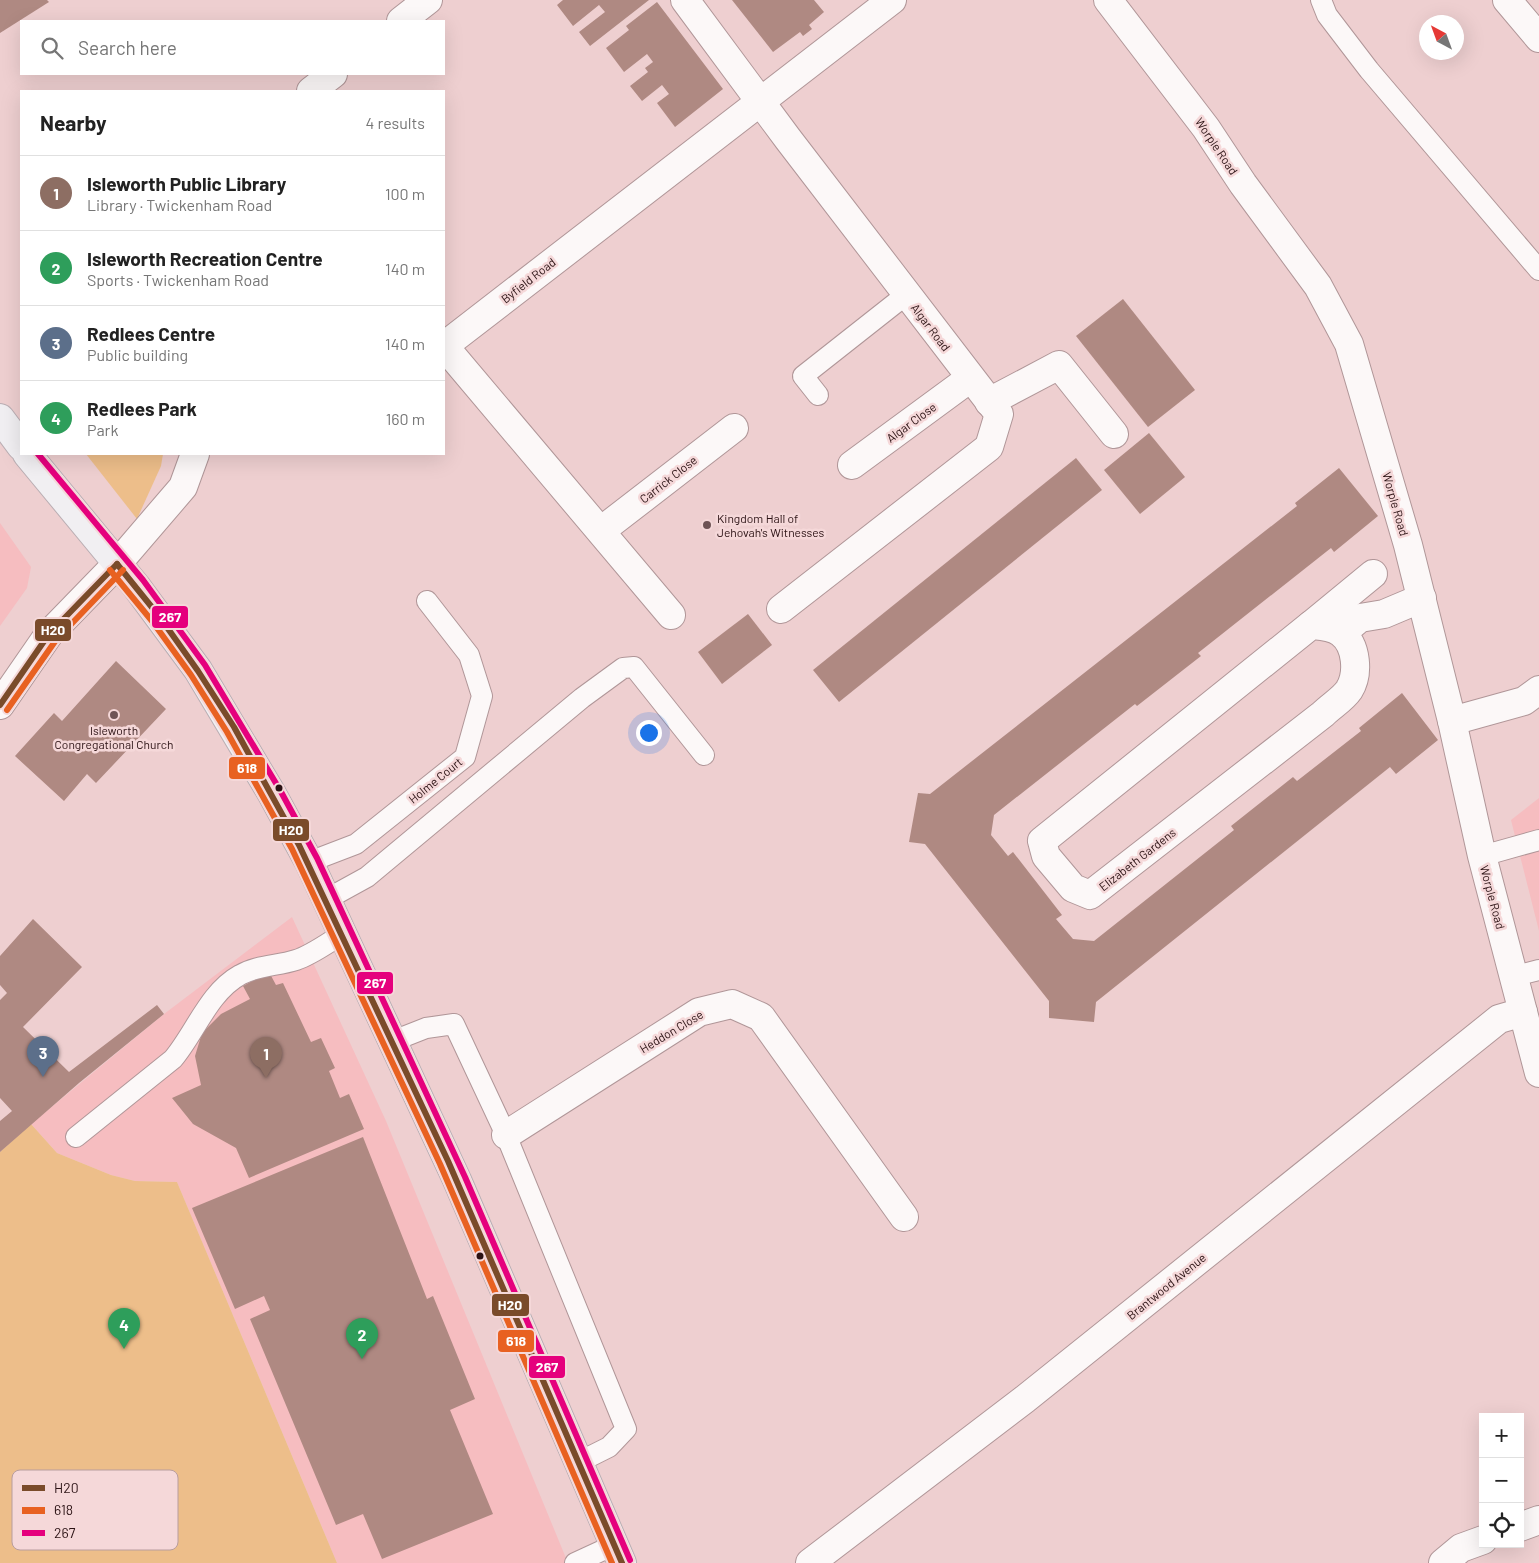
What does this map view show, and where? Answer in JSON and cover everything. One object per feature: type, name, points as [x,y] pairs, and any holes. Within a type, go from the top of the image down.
[{"type":"main road","points":[[0,418],[20,445]]},
{"type":"main road","points":[[28,455],[136,586],[198,670],[235,730],[309,862],[344,933],[457,1180],[577,1463],[618,1554]]},
{"type":"street","points":[[401,20],[428,0]]},
{"type":"street","name":"Algar Road","points":[[685,0],[969,378],[999,414],[989,447],[781,610]]},
{"type":"street","name":"Byfield Road","points":[[445,345],[760,100],[892,0]]},
{"type":"street","name":"Worple Road","points":[[1108,0],[1206,128],[1242,184],[1318,286],[1349,344],[1422,598],[1482,856],[1527,973],[1523,1012],[1539,1073]]},
{"type":"street","points":[[1507,0],[1539,38]]},
{"type":"street","points":[[312,90],[332,75]]},
{"type":"street","name":"Byfield Road","points":[[445,347],[602,530],[671,615]]},
{"type":"street","points":[[989,402],[1058,366],[1114,434]]},
{"type":"street","name":"Algar Close","points":[[852,465],[969,378]]},
{"type":"street","name":"Carrick Close","points":[[602,530],[734,428]]},
{"type":"street","points":[[0,705],[49,634],[117,564],[182,487],[195,455]]},
{"type":"street","name":"Elizabeth Gardens","points":[[1348,643],[1356,676],[1348,691],[1323,714],[1090,895],[1073,888],[1046,856],[1042,842],[1373,574]]},
{"type":"street","points":[[1311,625],[1330,627],[1348,643],[1360,618],[1384,614],[1422,598]]},
{"type":"street","points":[[1452,722],[1524,701],[1539,690]]},
{"type":"street","name":"Heddon Close","points":[[506,1134],[699,1012],[732,1004],[761,1017],[904,1217]]},
{"type":"street","name":"Brantwood Avenue","points":[[810,1563],[1025,1399],[1499,1019],[1523,1012]]},
{"type":"street","points":[[1524,1526],[1539,1520]]},
{"type":"street","points":[[1443,1563],[1462,1548],[1479,1542]]},
{"type":"lane","points":[[1321,0],[1327,15],[1369,70],[1539,270]]},
{"type":"lane","points":[[818,395],[803,376],[906,294]]},
{"type":"lane","name":"Holme Court","points":[[309,862],[356,844],[465,757],[482,696],[468,655],[427,601]]},
{"type":"lane","points":[[327,900],[367,877],[582,698],[623,668],[634,667],[704,755]]},
{"type":"lane","points":[[1482,856],[1539,840]]},
{"type":"lane","points":[[76,1138],[173,1059],[186,1043],[219,993],[240,975],[297,960],[344,933]]},
{"type":"lane","points":[[393,1041],[426,1028],[454,1024],[506,1134],[626,1429],[609,1446],[577,1463]]},
{"type":"lane","points":[[575,1563],[618,1554]]},
{"type":"shaded area","points":[[87,455],[163,455],[161,466],[137,519]]},
{"type":"shaded area","points":[[0,523],[31,567],[27,588],[0,626]]},
{"type":"shaded area","points":[[1539,798],[1539,931],[1511,820]]},
{"type":"shaded area","points":[[292,917],[386,1121],[568,1563],[337,1563],[177,1182],[135,1181],[111,1175],[57,1153],[31,1124],[164,1014]]},
{"type":"shaded area","points":[[31,1124],[57,1153],[111,1175],[135,1181],[177,1182],[337,1563],[0,1563],[0,1152]]},
{"type":"building","points":[[0,0],[47,0],[49,2],[20,20],[0,33]]},
{"type":"building","points":[[563,0],[649,0],[590,46],[579,32],[605,12],[599,5],[573,26],[557,5]]},
{"type":"building","points":[[732,0],[814,0],[824,12],[809,25],[812,29],[803,36],[800,32],[773,52]]},
{"type":"building","points":[[657,2],[723,89],[675,127],[657,103],[669,94],[662,85],[642,101],[630,86],[648,72],[645,68],[653,62],[647,54],[624,72],[606,48],[629,30],[626,26]]},
{"type":"building","points":[[1123,299],[1195,390],[1148,427],[1076,336]]},
{"type":"building","points":[[1149,433],[1185,477],[1140,514],[1104,470]]},
{"type":"building","points":[[1076,458],[1102,490],[839,702],[813,670]]},
{"type":"building","points":[[1339,468],[1378,516],[1334,552],[1331,548],[1198,653],[1201,656],[1137,706],[1135,704],[994,815],[991,835],[1008,856],[1013,852],[1062,915],[1056,919],[1073,939],[1094,941],[1234,830],[1231,826],[1293,777],[1297,781],[1361,731],[1359,728],[1402,693],[1438,740],[1396,774],[1390,767],[1096,1002],[1094,1022],[1049,1018],[1049,1001],[925,844],[909,842],[918,793],[930,794],[1297,506],[1295,503]]},
{"type":"building","points":[[748,614],[772,645],[722,684],[698,652]]},
{"type":"building","points":[[116,661],[166,709],[96,783],[87,774],[64,801],[15,756],[54,713],[62,721]]},
{"type":"building","points":[[33,919],[82,967],[23,1027],[69,1072],[157,1005],[164,1014],[79,1083],[0,1152],[0,1121],[12,1111],[0,1098],[0,1000],[7,993],[0,985],[0,956]]},
{"type":"building","points":[[269,972],[276,985],[283,983],[311,1042],[321,1038],[335,1068],[329,1071],[340,1098],[349,1094],[364,1129],[249,1178],[236,1148],[193,1124],[172,1098],[201,1085],[195,1056],[202,1033],[221,1014],[250,999],[243,986]]},
{"type":"building","points":[[363,1137],[427,1299],[433,1296],[475,1399],[450,1410],[493,1514],[382,1559],[363,1514],[336,1525],[250,1319],[270,1310],[264,1296],[235,1309],[192,1208]]},
{"type":"transit line","name":"267","points":[[39,455],[143,580],[205,665],[280,790],[317,858],[465,1177],[630,1560]]},
{"type":"transit line","name":"H20","points":[[117,564],[159,616],[198,671],[234,727],[299,845],[448,1161],[622,1563]]},
{"type":"transit line","name":"H20","points":[[0,705],[49,634],[117,564]]},
{"type":"transit line","name":"618","points":[[110,570],[152,621],[191,675],[227,732],[292,849],[440,1164],[612,1563]]},
{"type":"transit line","name":"618","points":[[7,710],[56,640],[123,570]]},
{"type":"place","name":"Kingdom Hall of Jehovah's Witnesses","points":[[707,525]]},
{"type":"place","name":"Isleworth Congregational Church","points":[[114,715]]},
{"type":"place","name":"Redlees Centre","points":[[43,1077]]},
{"type":"place","name":"Isleworth Public Library","points":[[266,1078]]},
{"type":"place","name":"Redlees Park","points":[[124,1349]]},
{"type":"place","name":"Isleworth Recreation Centre","points":[[362,1359]]}]
